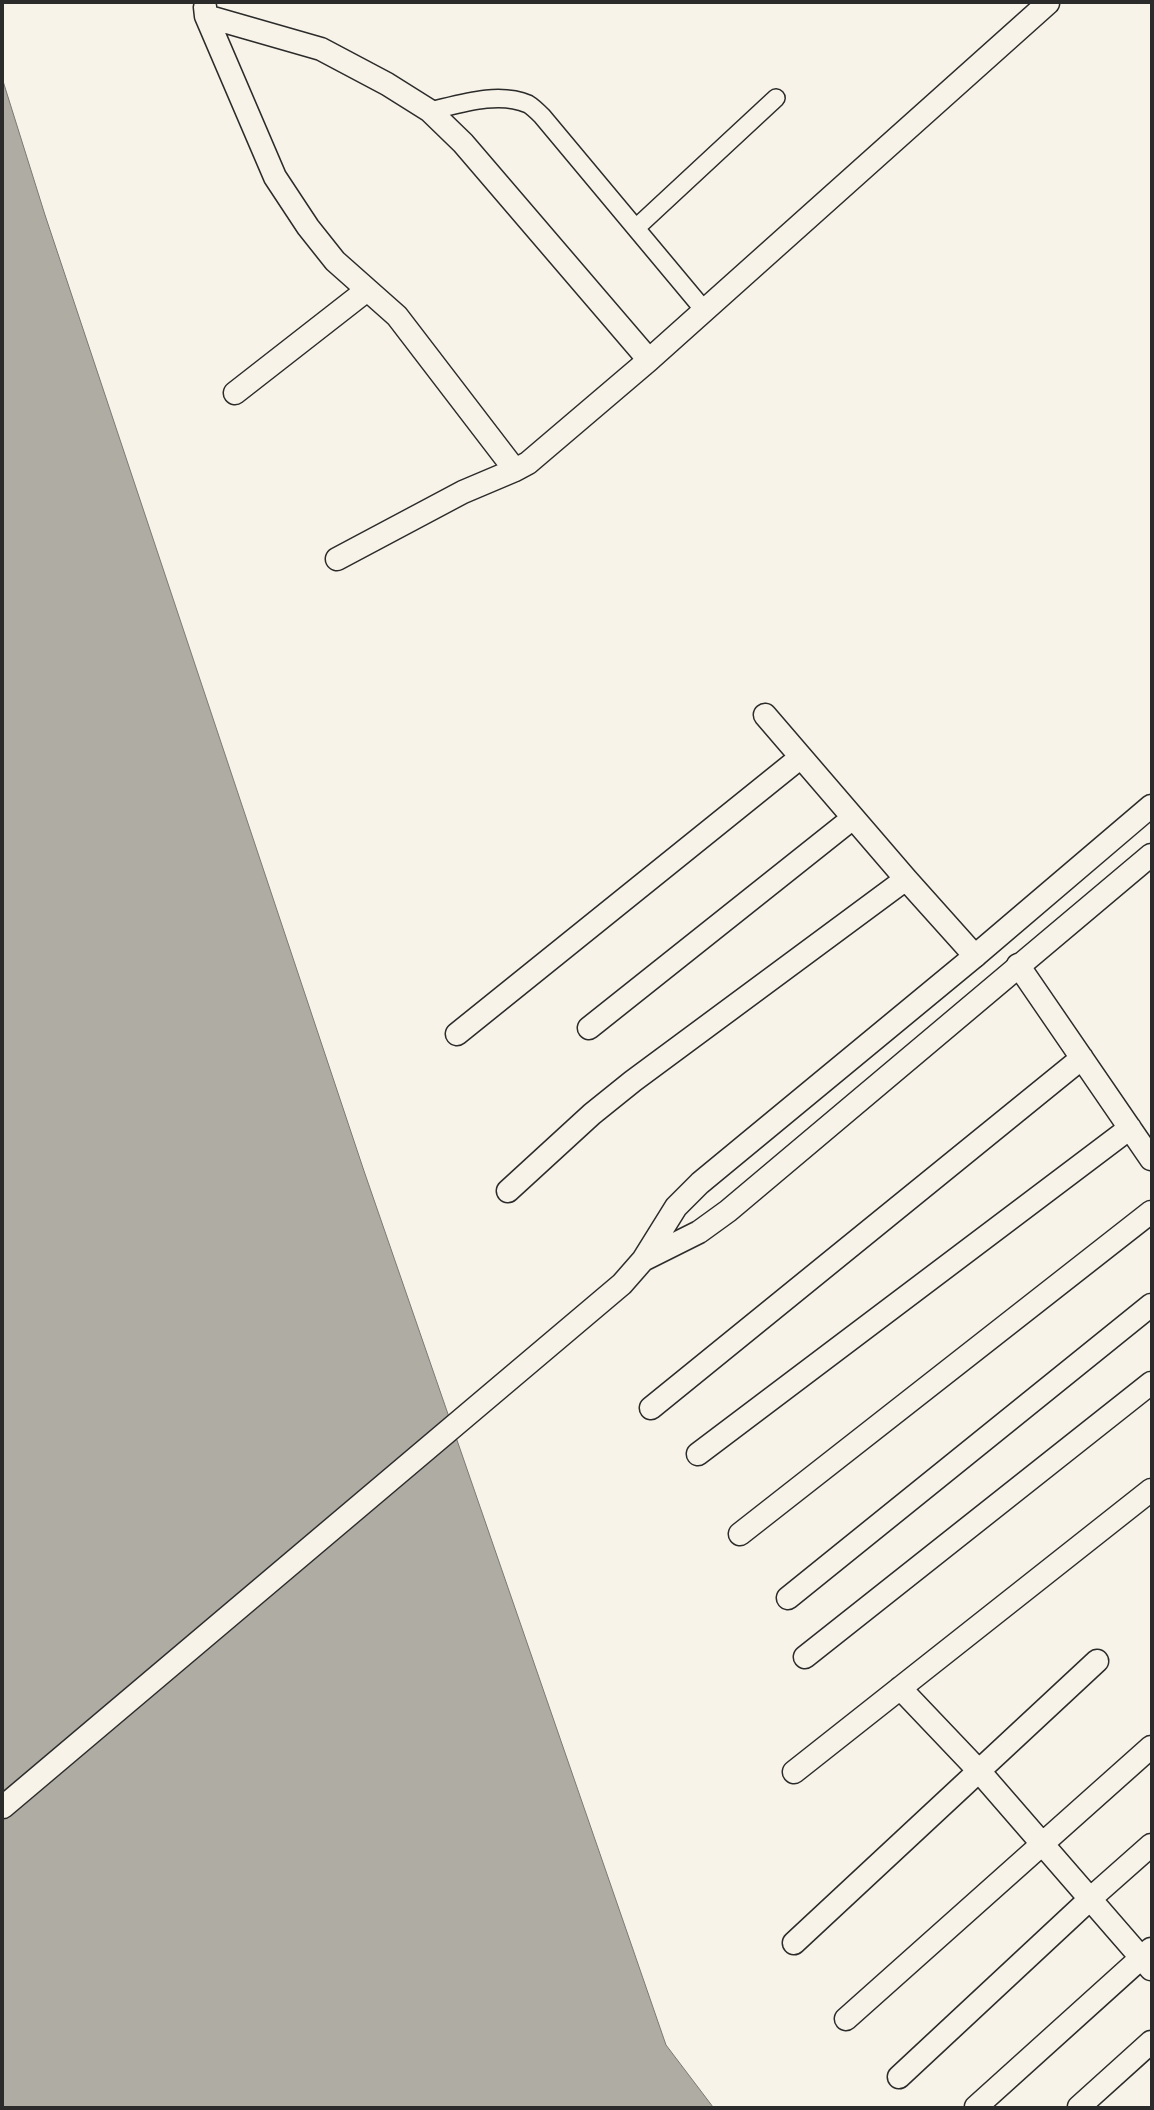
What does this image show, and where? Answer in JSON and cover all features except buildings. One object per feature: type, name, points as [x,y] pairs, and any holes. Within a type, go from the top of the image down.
[{"type":"street","points":[[337,559],[470,489],[528,463],[649,360],[1048,3]]},
{"type":"street","points":[[206,9],[321,49],[387,84],[430,111],[463,143],[649,360]]},
{"type":"street","points":[[206,9],[275,177],[308,227],[335,261],[397,316],[515,470]]},
{"type":"street","points":[[235,394],[367,290]]},
{"type":"street","points":[[765,715],[906,880],[975,956]]},
{"type":"street","points":[[457,1034],[801,757]]},
{"type":"street","points":[[3,1807],[622,1284],[643,1260],[676,1207],[700,1183],[975,956],[1151,806]]},
{"type":"street","points":[[589,1028],[853,818]]},
{"type":"street","points":[[643,1260],[700,1232],[728,1211],[1018,965],[1151,855]]},
{"type":"street","points":[[508,1191],[592,1114],[633,1081],[906,880]]},
{"type":"street","points":[[1018,965],[1151,1159]]},
{"type":"street","points":[[651,1408],[1082,1058]]},
{"type":"street","points":[[698,1454],[1130,1128]]},
{"type":"street","points":[[740,1534],[1151,1212]]},
{"type":"street","points":[[788,1598],[1151,1305]]},
{"type":"street","points":[[805,1657],[1151,1383]]},
{"type":"street","points":[[794,1772],[1151,1490]]},
{"type":"street","points":[[794,1943],[1097,1661]]},
{"type":"street","points":[[900,1688],[980,1771],[1090,1899],[1148,1959],[976,2107]]},
{"type":"street","points":[[846,2020],[1151,1747]]},
{"type":"street","points":[[899,2077],[1090,1899],[1151,1845]]},
{"type":"street","points":[[1078,2107],[1151,2042]]},
{"type":"lane","points":[[636,228],[776,98]]},
{"type":"lane","points":[[430,111],[472,101],[509,99],[529,105],[542,116],[704,310]]},
{"type":"shaded area","points":[[3,81],[45,215],[364,1171],[666,2045],[713,2107],[3,2107]]}]
